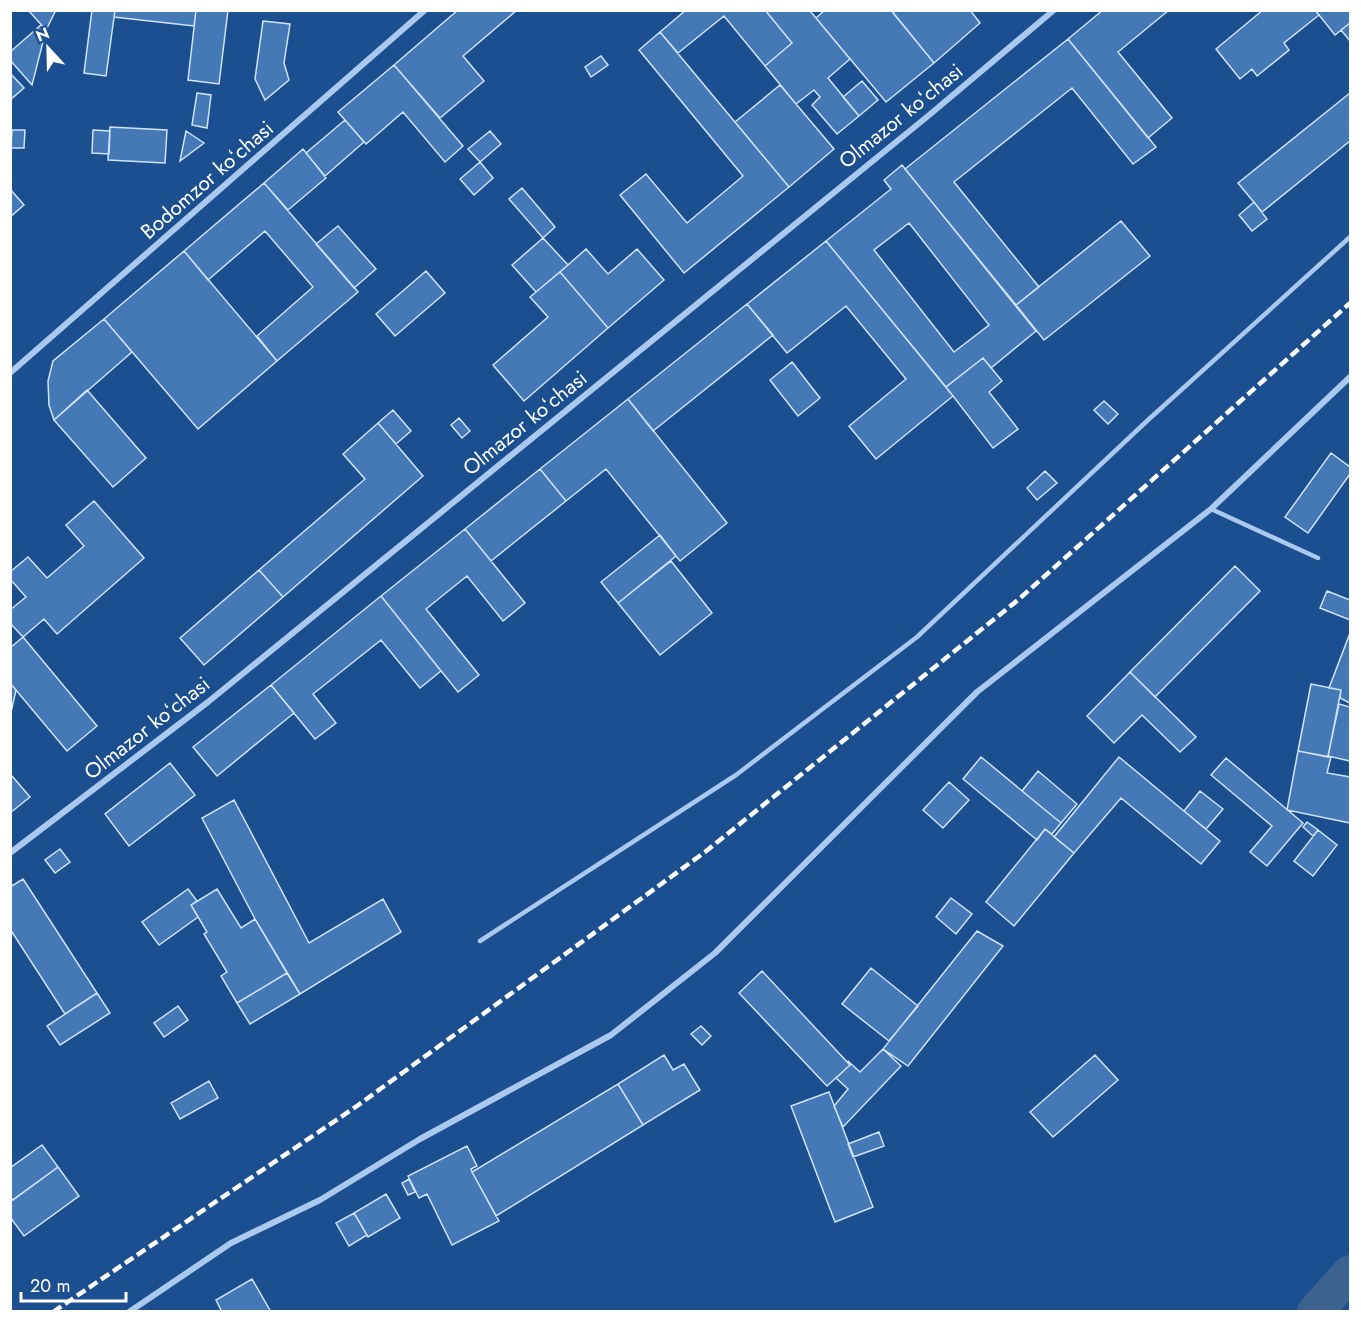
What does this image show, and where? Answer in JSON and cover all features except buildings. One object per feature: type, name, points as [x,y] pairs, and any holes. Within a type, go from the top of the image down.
[{"type":"street","name":"Bodomzor koʻchasi","points":[[10,373],[425,10]]},
{"type":"street","name":"Olmazor koʻchasi","points":[[10,853],[208,702],[919,124],[1054,10]]},
{"type":"street","points":[[129,1311],[231,1243],[320,1200],[420,1139],[611,1035],[715,953],[977,692],[1210,509],[1350,377]]},
{"type":"lane","points":[[480,941],[736,775],[917,638],[1148,420],[1350,237]]},
{"type":"lane","points":[[1210,509],[1318,558]]},
{"type":"waterway","points":[[1315,1312],[1350,1273]]},
{"type":"railway","points":[[53,1312],[357,1106],[705,852],[1018,600],[1350,303]]}]
